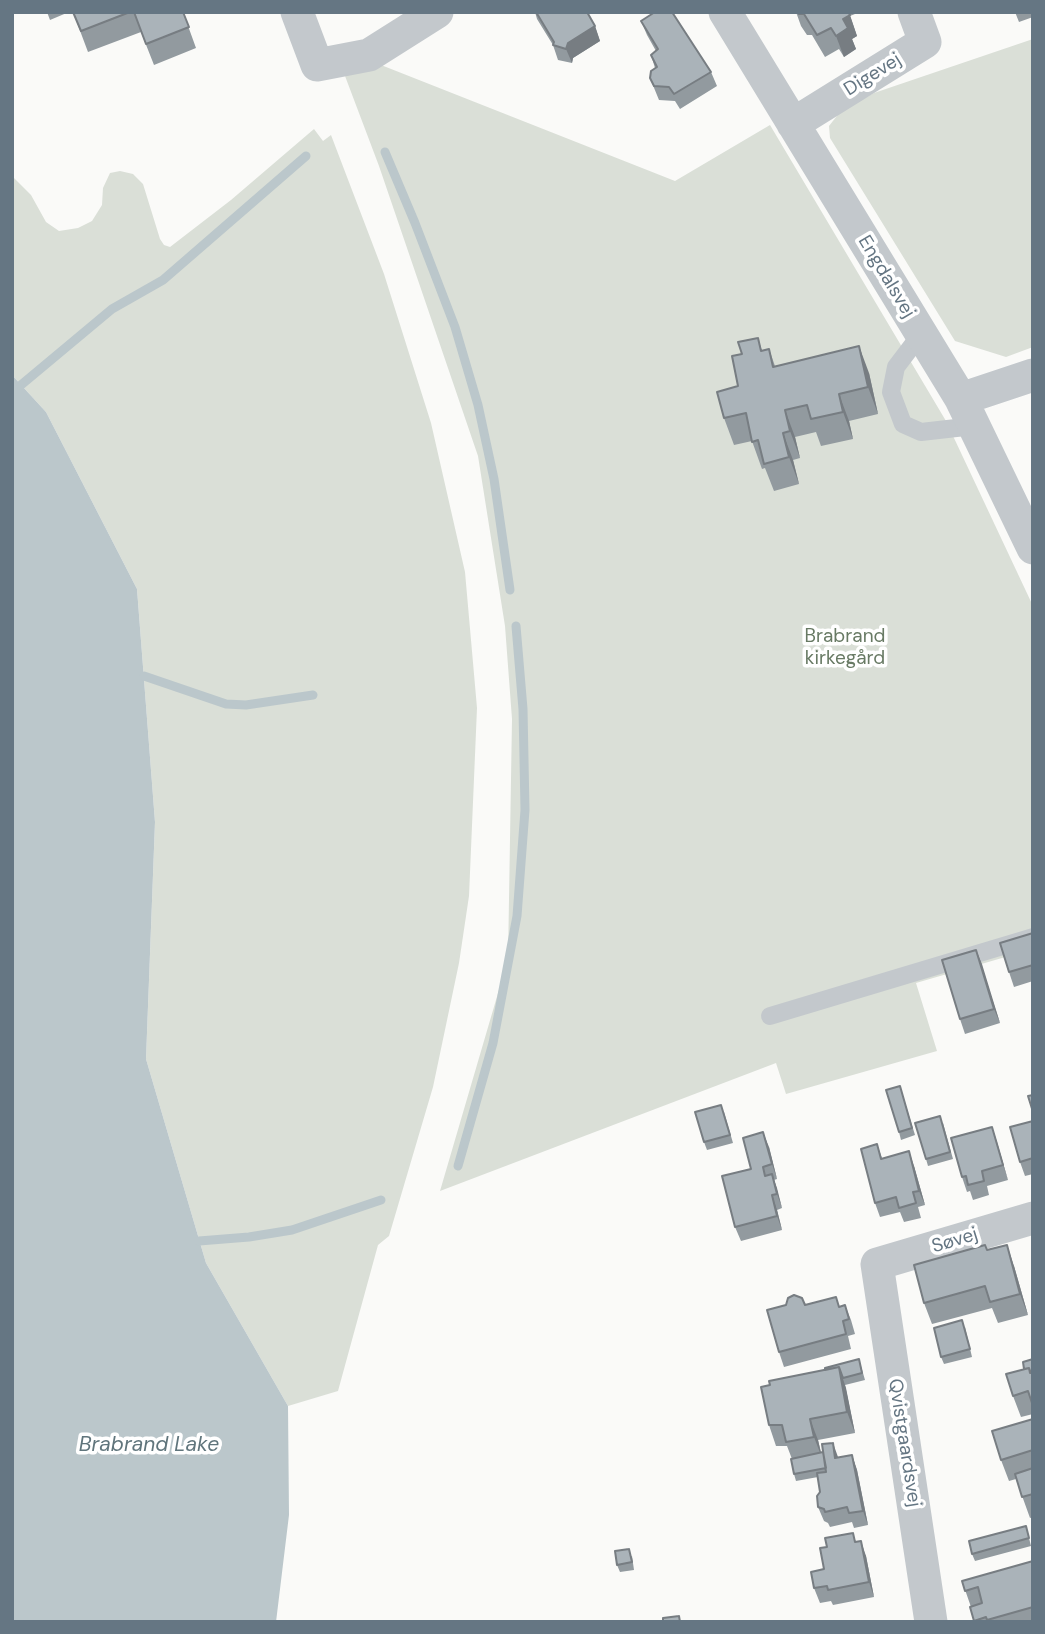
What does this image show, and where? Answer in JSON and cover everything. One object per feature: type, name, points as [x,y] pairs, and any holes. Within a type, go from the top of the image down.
[{"type":"street","points":[[297,12],[317,65],[369,55],[437,12]]},
{"type":"street","name":"Engdalsvej","points":[[725,12],[968,413],[1033,548]]},
{"type":"street","name":"Digevej","points":[[793,124],[925,42],[914,12]]},
{"type":"street","points":[[968,413],[1033,375]]},
{"type":"street","name":"Søvej","points":[[877,1264],[1033,1218]]},
{"type":"street","name":"Qvistgaardsvej","points":[[877,1264],[931,1622]]},
{"type":"lane","points":[[921,334],[896,367],[891,392],[903,424],[920,432],[968,413]]},
{"type":"lane","points":[[770,1016],[1033,937]]},
{"type":"green space","points":[[1033,39],[1033,347],[1006,357],[955,341],[830,138],[829,126],[840,112],[874,93]]},
{"type":"green space","name":"Brabrand kirkegård","points":[[381,65],[675,181],[770,125],[946,421],[1033,606],[1033,949],[916,983],[937,1051],[786,1094],[776,1063],[440,1191],[508,959],[512,719],[505,626],[478,456],[379,166],[345,76]]},
{"type":"green space","points":[[314,129],[323,141],[331,135],[384,274],[431,423],[465,572],[477,708],[469,896],[459,963],[433,1087],[389,1236],[378,1245],[338,1391],[288,1406],[206,1263],[146,1059],[155,822],[137,589],[46,412],[12,375],[12,176],[31,195],[46,222],[59,231],[78,228],[92,221],[102,205],[103,188],[110,173],[120,171],[133,174],[143,184],[160,239],[164,245],[170,247],[231,200]]},
{"type":"water","name":"Brabrand Lake","points":[[12,375],[46,412],[137,589],[155,822],[146,1059],[206,1263],[288,1406],[289,1515],[276,1622],[12,1622]]},
{"type":"building","points":[[73,12],[130,12],[81,31]]},
{"type":"building","points":[[134,12],[183,12],[189,27],[146,44]]},
{"type":"building","points":[[536,12],[587,12],[595,26],[568,43],[566,49],[553,45],[554,42]]},
{"type":"building","points":[[655,12],[672,12],[711,72],[674,94],[669,87],[654,86],[650,78],[651,71],[657,67],[651,55],[658,49],[641,21]]},
{"type":"building","points":[[798,12],[848,12],[850,15],[843,19],[848,28],[836,36],[831,28],[817,35],[804,14]]},
{"type":"building","points":[[758,338],[761,351],[769,349],[773,367],[859,346],[868,387],[839,394],[843,412],[811,419],[807,405],[785,410],[790,431],[783,433],[789,457],[764,464],[758,440],[752,442],[746,413],[724,418],[717,392],[738,386],[732,356],[742,354],[738,342]]},
{"type":"building","points":[[1033,933],[1033,965],[1009,972],[1000,943]]},
{"type":"building","points":[[976,950],[994,1009],[960,1019],[942,960]]},
{"type":"building","points":[[900,1086],[912,1128],[899,1132],[886,1090]]},
{"type":"building","points":[[1033,1095],[1033,1112],[1028,1096]]},
{"type":"building","points":[[721,1105],[730,1135],[704,1142],[695,1112]]},
{"type":"building","points":[[940,1116],[950,1152],[926,1159],[915,1123]]},
{"type":"building","points":[[1033,1121],[1033,1158],[1020,1162],[1010,1127]]},
{"type":"building","points":[[992,1127],[1003,1165],[982,1171],[984,1181],[968,1185],[966,1176],[962,1177],[951,1138]]},
{"type":"building","points":[[763,1132],[772,1164],[763,1167],[765,1176],[772,1174],[777,1194],[772,1195],[777,1216],[735,1227],[722,1176],[751,1169],[743,1138]]},
{"type":"building","points":[[877,1144],[881,1159],[909,1151],[919,1191],[913,1192],[916,1203],[899,1208],[896,1197],[875,1203],[861,1149]]},
{"type":"building","points":[[985,1245],[987,1250],[1007,1245],[1020,1294],[990,1302],[985,1286],[924,1303],[914,1265]]},
{"type":"building","points":[[794,1295],[802,1298],[805,1305],[836,1297],[839,1307],[845,1305],[849,1319],[843,1321],[846,1334],[779,1352],[767,1310],[786,1305],[788,1298]]},
{"type":"building","points":[[962,1320],[970,1349],[941,1357],[934,1328]]},
{"type":"building","points":[[859,1359],[862,1373],[843,1378],[839,1367],[825,1370],[825,1368]]},
{"type":"building","points":[[1033,1359],[1031,1373],[1029,1368],[1024,1369],[1023,1362]]},
{"type":"building","points":[[839,1367],[847,1412],[810,1419],[814,1437],[786,1442],[782,1425],[769,1425],[761,1387],[770,1385],[769,1381]]},
{"type":"building","points":[[1029,1368],[1030,1373],[1033,1373],[1033,1406],[1028,1391],[1013,1396],[1006,1374]]},
{"type":"building","points":[[1033,1419],[1033,1450],[1001,1460],[992,1431]]},
{"type":"building","points":[[833,1443],[835,1458],[852,1455],[863,1511],[849,1513],[847,1507],[825,1512],[818,1507],[817,1496],[820,1492],[817,1473],[826,1472],[822,1444]]},
{"type":"building","points":[[823,1452],[826,1468],[794,1474],[791,1459]]},
{"type":"building","points":[[1033,1468],[1033,1494],[1022,1497],[1015,1474]]},
{"type":"building","points":[[1026,1526],[1029,1538],[972,1554],[969,1541]]},
{"type":"building","points":[[853,1533],[855,1542],[861,1541],[869,1582],[828,1590],[827,1586],[814,1588],[811,1572],[824,1569],[820,1548],[827,1547],[825,1538]]},
{"type":"building","points":[[629,1549],[632,1562],[617,1565],[615,1551]]},
{"type":"building","points":[[1033,1561],[1033,1607],[974,1621],[970,1607],[982,1603],[978,1587],[965,1591],[962,1581]]},
{"type":"building","points":[[679,1616],[680,1622],[663,1622],[663,1618]]},
{"type":"waterway","points":[[385,152],[455,327],[478,405],[494,479],[510,590]]},
{"type":"waterway","points":[[21,385],[112,309],[163,280],[306,156]]},
{"type":"waterway","points":[[458,1166],[493,1043],[517,916],[525,810],[523,709],[516,626]]},
{"type":"waterway","points":[[144,676],[226,704],[246,705],[313,695]]},
{"type":"waterway","points":[[199,1241],[292,1230],[381,1200]]}]
